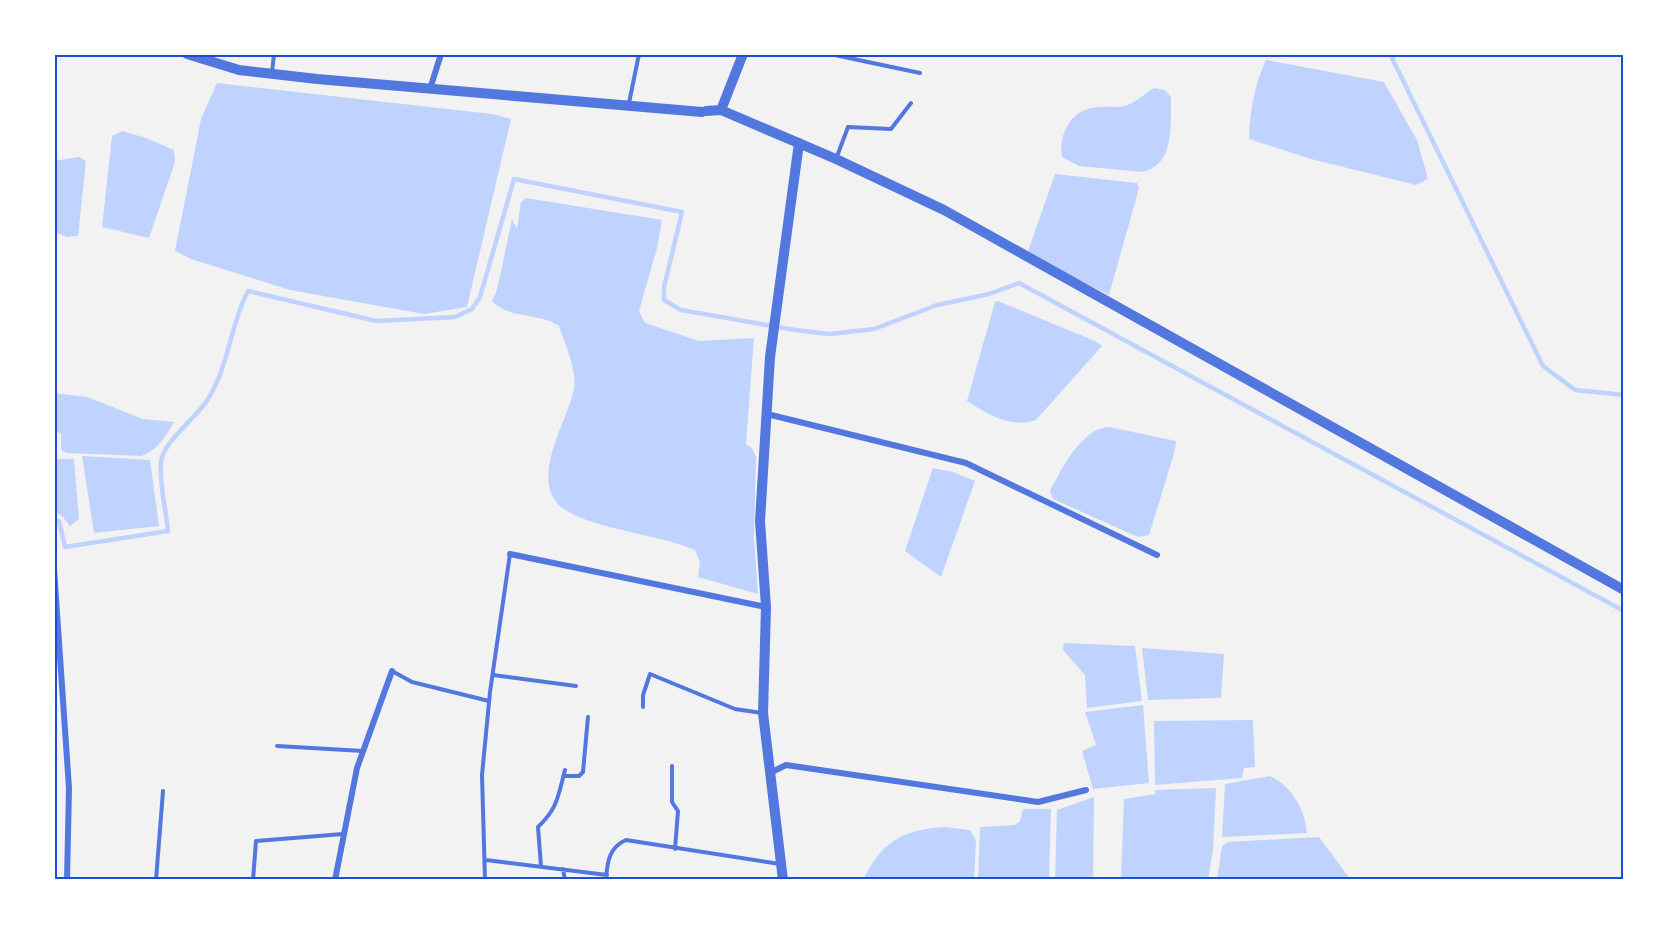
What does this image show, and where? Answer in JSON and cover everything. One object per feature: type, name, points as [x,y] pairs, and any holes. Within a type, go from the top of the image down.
[{"type":"street","points":[[187,54],[239,70],[272,74],[629,106],[721,110],[836,159],[944,210],[1624,590]]},
{"type":"street","points":[[430,89],[441,54]]},
{"type":"street","points":[[721,110],[743,54]]},
{"type":"street","points":[[783,880],[763,713],[766,607],[760,521],[773,336],[799,143]]},
{"type":"street","points":[[767,414],[966,463],[1156,555]]},
{"type":"street","points":[[510,554],[766,607]]},
{"type":"street","points":[[54,569],[69,788],[67,880]]},
{"type":"street","points":[[335,880],[357,768],[392,671]]},
{"type":"street","points":[[770,773],[786,765],[1038,802],[1086,790]]},
{"type":"lane","points":[[272,74],[274,54]]},
{"type":"lane","points":[[629,106],[639,54]]},
{"type":"lane","points":[[830,54],[920,73]]},
{"type":"lane","points":[[836,159],[848,127],[891,129],[911,103]]},
{"type":"lane","points":[[485,880],[482,775],[489,701],[510,554]]},
{"type":"lane","points":[[392,671],[412,682],[489,701]]},
{"type":"lane","points":[[643,706],[643,695],[650,674],[690,693],[735,709],[763,713]]},
{"type":"lane","points":[[493,675],[576,686]]},
{"type":"lane","points":[[564,776],[579,776],[583,772],[588,717]]},
{"type":"lane","points":[[277,746],[363,751]]},
{"type":"lane","points":[[672,766],[672,802],[678,811],[675,849]]},
{"type":"lane","points":[[541,866],[538,827],[556,806],[565,770]]},
{"type":"lane","points":[[156,880],[163,791]]},
{"type":"lane","points":[[253,880],[256,841],[344,834]]},
{"type":"lane","points":[[486,860],[563,869],[607,877],[612,850],[626,840],[781,864]]},
{"type":"lane","points":[[563,869],[565,880]]},
{"type":"water","points":[[1266,60],[1384,82],[1417,140],[1428,179],[1416,185],[1311,159],[1249,139],[1253,99]]},
{"type":"water","points":[[217,83],[492,114],[511,119],[467,307],[424,314],[290,290],[191,259],[175,251],[201,119]]},
{"type":"water","points":[[1154,88],[1165,90],[1171,97],[1169,141],[1161,160],[1154,167],[1143,172],[1079,166],[1062,157],[1062,140],[1074,117],[1089,108],[1126,106]]},
{"type":"water","points":[[122,131],[174,150],[175,162],[149,238],[102,227],[112,136]]},
{"type":"water","points":[[79,157],[86,161],[78,236],[67,237],[54,232],[54,161]]},
{"type":"water","points":[[1055,174],[1137,183],[1139,188],[1109,295],[1027,254]]},
{"type":"water","points":[[526,198],[662,220],[657,248],[639,311],[645,323],[699,341],[754,338],[746,444],[752,448],[756,457],[754,538],[758,594],[698,577],[700,562],[695,550],[595,523],[567,511],[555,500],[549,486],[549,470],[552,453],[574,389],[574,374],[570,357],[559,326],[543,319],[507,311],[492,301],[497,290],[512,219],[517,229],[521,202]]},
{"type":"water","points":[[998,301],[1095,341],[1102,346],[1036,420],[1018,423],[1000,419],[967,401],[995,302]]},
{"type":"water","points":[[54,393],[87,397],[143,419],[174,422],[156,447],[141,456],[67,453],[61,450],[61,434],[54,430]]},
{"type":"water","points":[[1109,427],[1176,441],[1149,535],[1138,537],[1053,499],[1050,491],[1066,462],[1081,442],[1099,429]]},
{"type":"water","points":[[82,456],[150,460],[159,526],[94,533]]},
{"type":"water","points":[[54,459],[74,459],[79,519],[70,526],[62,516],[54,511]]},
{"type":"water","points":[[933,468],[953,472],[975,481],[941,577],[905,551]]},
{"type":"water","points":[[1064,643],[1135,646],[1142,701],[1087,708],[1085,675],[1063,650]]},
{"type":"water","points":[[1142,648],[1224,654],[1221,698],[1148,700]]},
{"type":"water","points":[[1143,705],[1149,783],[1093,789],[1082,751],[1096,745],[1085,712]]},
{"type":"water","points":[[1253,720],[1255,767],[1244,768],[1242,778],[1155,785],[1154,721]]},
{"type":"water","points":[[1270,776],[1291,792],[1300,807],[1307,833],[1222,837],[1225,784]]},
{"type":"water","points":[[1216,788],[1213,849],[1208,880],[1121,880],[1124,799],[1156,794],[1154,790]]},
{"type":"water","points":[[1094,797],[1093,880],[1055,880],[1057,810]]},
{"type":"water","points":[[1023,809],[1051,809],[1049,880],[978,880],[980,827],[1015,825],[1020,821]]},
{"type":"water","points":[[944,827],[970,830],[976,841],[974,880],[863,880],[878,856],[894,840],[916,831]]},
{"type":"water","points":[[1319,837],[1351,880],[1217,880],[1222,846],[1228,842]]},
{"type":"waterway","points":[[1390,54],[1543,366],[1575,390],[1624,395]]},
{"type":"waterway","points":[[54,521],[59,521],[65,547],[168,531],[161,479],[163,454],[203,406],[215,386],[248,291],[376,321],[455,317],[472,309],[480,297],[514,179],[682,212],[664,287],[664,300],[681,310],[829,334],[874,329],[937,305],[989,294],[1019,283],[1624,611]]}]
